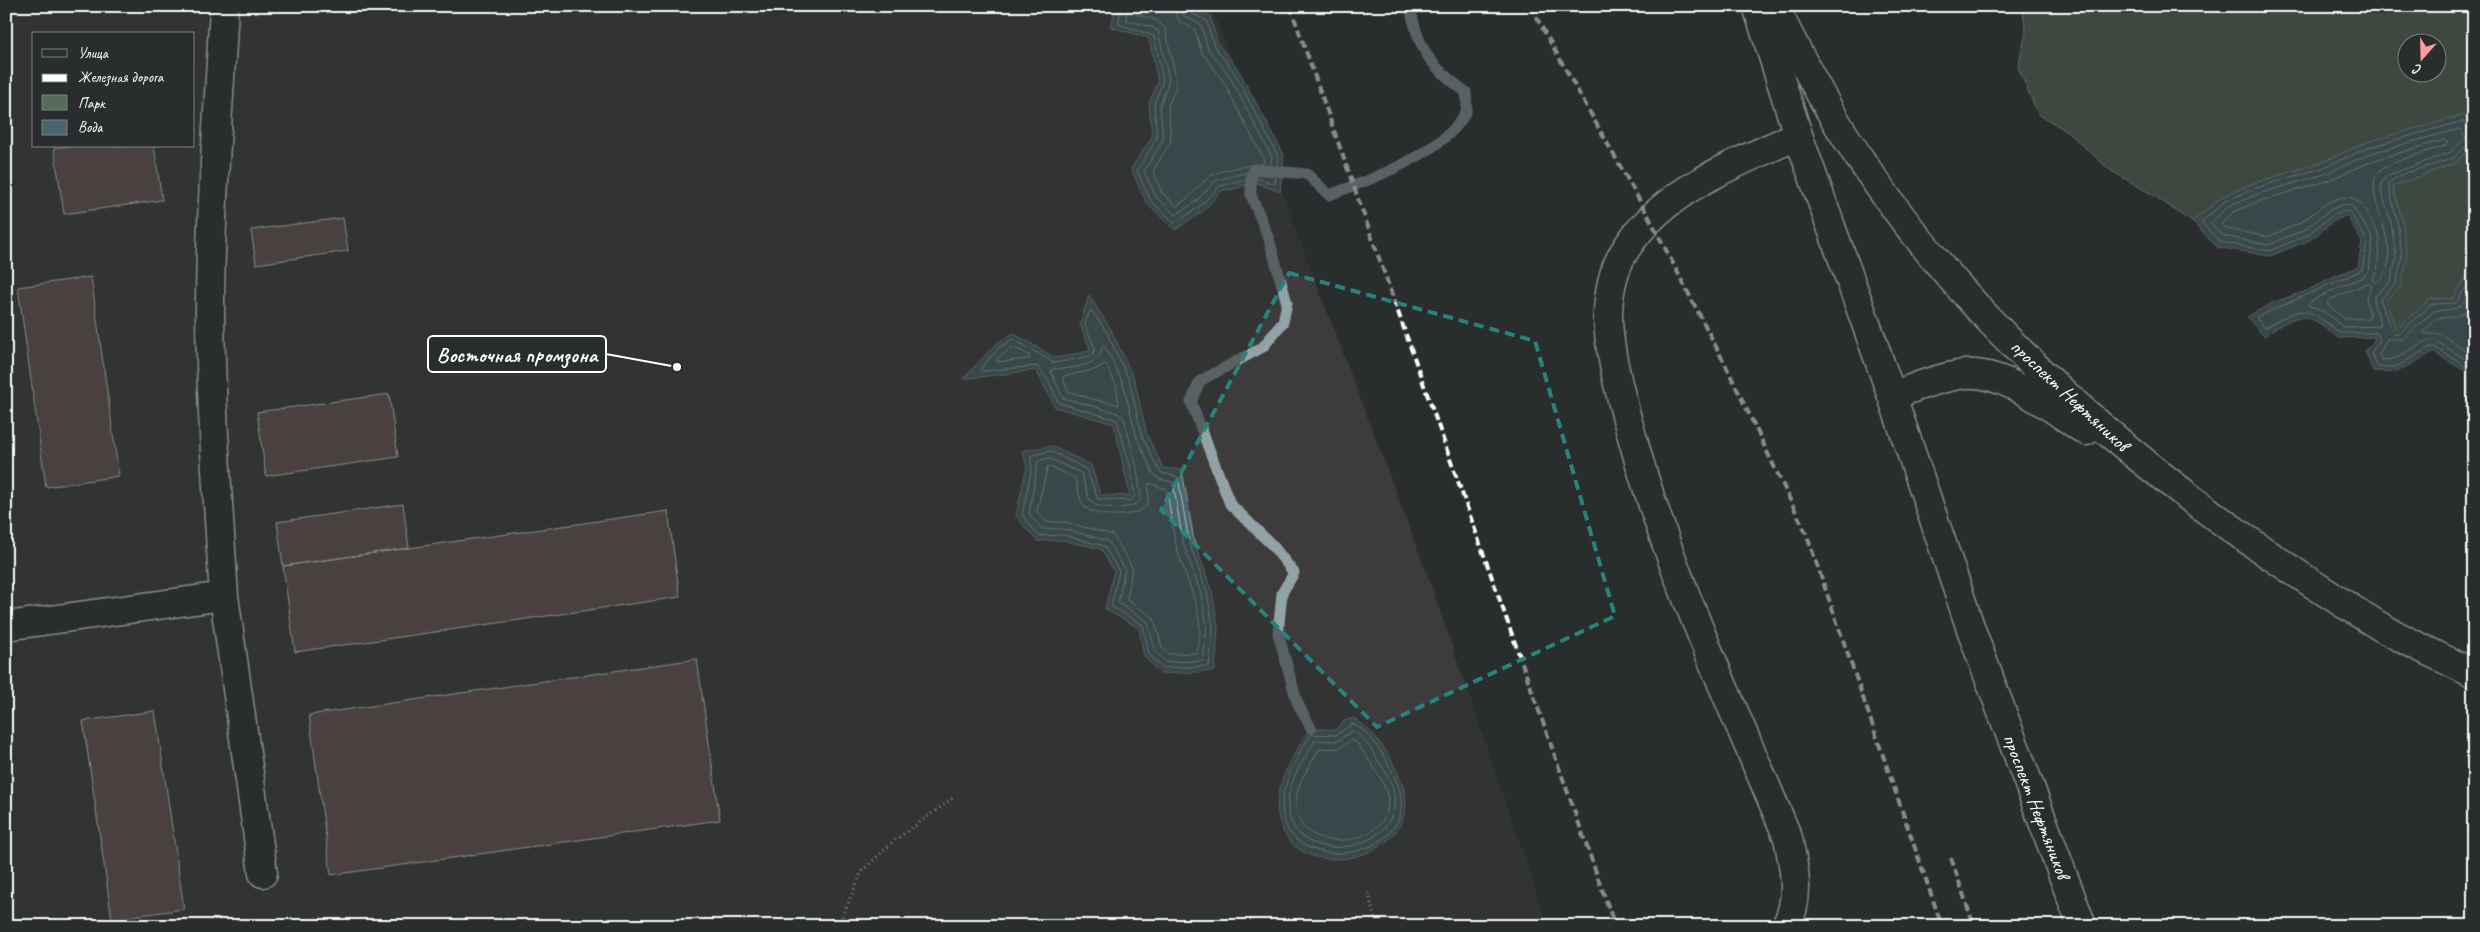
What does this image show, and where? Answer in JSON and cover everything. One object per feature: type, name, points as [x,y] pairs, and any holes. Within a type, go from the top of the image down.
[{"type":"main road","points":[[224,6],[210,311],[212,416],[224,596],[262,873]]},
{"type":"main road","name":"проспект Нефтяников","points":[[1757,6],[1798,136],[1892,396],[1973,635],[2082,926]]},
{"type":"main road","name":"проспект Нефтяников","points":[[1774,6],[1840,128],[1894,205],[1957,285],[2044,376],[2161,478],[2262,551],[2383,628],[2474,674]]},
{"type":"main road","points":[[1786,926],[1792,914],[1796,876],[1788,838],[1684,591],[1645,484],[1624,410],[1608,314],[1615,270],[1636,234],[1650,218],[1693,186],[1798,136]]},
{"type":"main road","points":[[1892,396],[1952,377],[1968,374],[1987,376],[2014,385],[2161,478]]},
{"type":"main road","points":[[6,626],[224,596]]},
{"type":"path","points":[[838,926],[862,870],[894,841],[953,798]]},
{"type":"path","points":[[1369,893],[1376,926]]},
{"type":"highlighted area","points":[[1289,273],[1535,341],[1615,616],[1377,727],[1161,510]]},
{"type":"shaded area","points":[[6,6],[1211,6],[1432,587],[1548,926],[6,926]]},
{"type":"green space","points":[[2022,6],[2474,6],[2474,133],[2468,115],[2368,142],[2320,163],[2254,183],[2223,196],[2192,222],[2153,195],[2110,170],[2067,131],[2038,114],[2018,67],[2026,32]]},
{"type":"green space","points":[[2474,146],[2474,238],[2471,242],[2471,269],[2453,299],[2430,299],[2396,331],[2385,300],[2401,287],[2402,219],[2392,186],[2455,163]]},
{"type":"water","points":[[1117,6],[1186,6],[1210,16],[1218,44],[1238,69],[1284,155],[1280,192],[1254,182],[1234,189],[1222,190],[1203,211],[1175,230],[1147,204],[1131,169],[1152,137],[1149,103],[1158,82],[1149,38],[1110,27]]},
{"type":"water","points":[[2468,114],[2474,133],[2474,146],[2455,163],[2392,186],[2402,219],[2407,258],[2401,287],[2385,300],[2396,330],[2430,299],[2453,299],[2471,269],[2471,242],[2474,238],[2474,426],[2466,410],[2467,372],[2433,352],[2397,372],[2373,371],[2365,350],[2376,337],[2338,338],[2317,322],[2302,317],[2286,322],[2264,336],[2247,317],[2274,302],[2307,291],[2332,277],[2358,267],[2362,242],[2347,215],[2334,221],[2310,240],[2270,256],[2217,247],[2192,222],[2223,196],[2254,183],[2320,163],[2368,142]]},
{"type":"water","points":[[1089,295],[1110,328],[1134,379],[1147,435],[1163,468],[1182,470],[1194,541],[1212,592],[1218,626],[1215,671],[1161,674],[1144,656],[1139,628],[1105,609],[1114,571],[1101,549],[1062,540],[1037,541],[1016,516],[1027,466],[1022,451],[1051,446],[1091,465],[1100,495],[1130,496],[1114,424],[1055,407],[1036,370],[963,379],[996,344],[1013,333],[1055,358],[1091,351],[1080,324]]},
{"type":"water","points":[[1354,718],[1376,738],[1393,763],[1404,788],[1405,813],[1396,831],[1374,850],[1344,859],[1312,856],[1299,849],[1288,839],[1282,828],[1278,817],[1277,805],[1282,782],[1291,760],[1311,728],[1335,730],[1344,721]]},
{"type":"building","points":[[54,148],[154,148],[162,200],[64,214]]},
{"type":"building","points":[[343,218],[348,251],[256,264],[251,230]]},
{"type":"building","points":[[91,277],[119,476],[46,487],[18,287]]},
{"type":"building","points":[[389,394],[398,457],[266,476],[257,412]]},
{"type":"building","points":[[403,504],[409,548],[283,566],[277,522]]},
{"type":"building","points":[[668,511],[680,597],[295,652],[283,566]]},
{"type":"building","points":[[697,659],[720,820],[331,875],[309,715]]},
{"type":"building","points":[[155,711],[184,909],[112,919],[83,721]]},
{"type":"waterway","points":[[1311,728],[1297,702],[1278,633],[1282,593],[1294,573],[1273,546],[1230,504],[1191,402],[1200,381],[1263,347],[1283,322],[1287,303],[1269,239],[1251,195],[1251,177],[1254,169],[1307,174],[1329,195],[1406,163],[1443,139],[1457,126],[1466,111],[1466,92],[1443,74],[1428,56],[1417,35],[1410,6]]},
{"type":"railway","points":[[1290,6],[1615,926]]},
{"type":"railway","points":[[1530,6],[1650,219],[1726,366],[1806,533],[1942,926]]},
{"type":"railway","points":[[1951,858],[1974,926]]},
{"type":"place","name":"Восточная промзона","points":[[677,367]]}]
